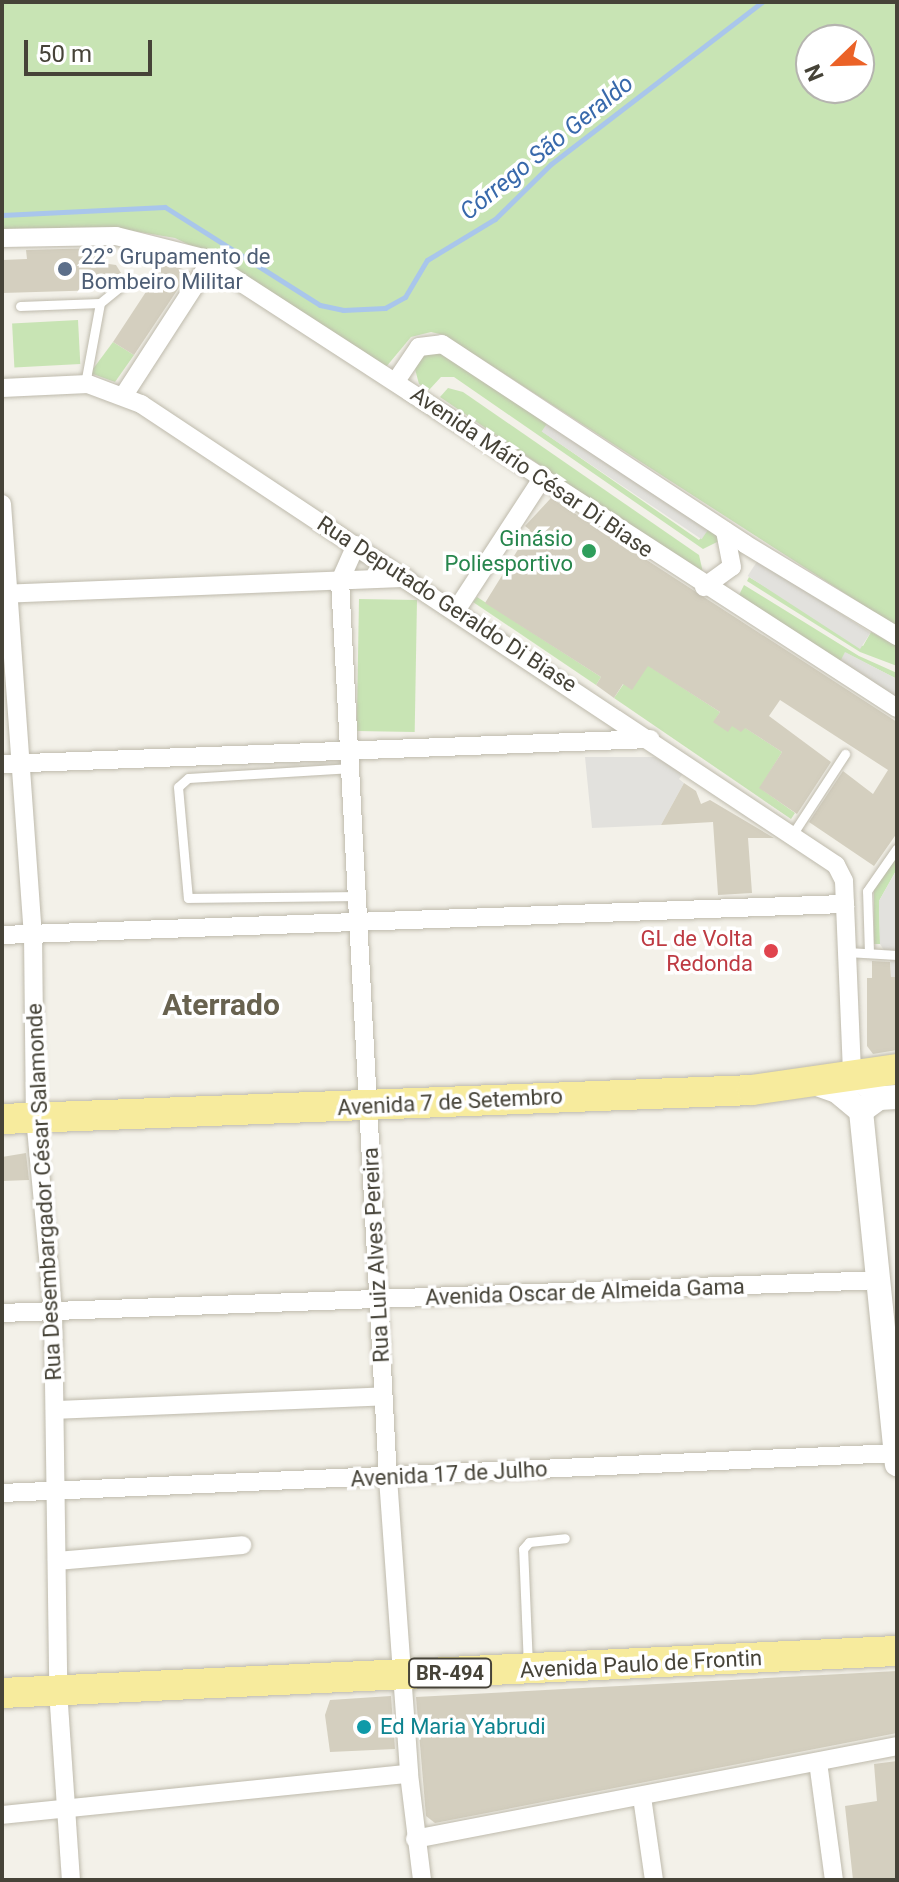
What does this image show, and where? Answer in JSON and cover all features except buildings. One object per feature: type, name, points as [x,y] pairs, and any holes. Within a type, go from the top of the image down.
[{"type":"main road","name":"Avenida 7 de Setembro","points":[[2,1119],[369,1107],[802,1085],[897,1069]]},
{"type":"main road","name":"Avenida Paulo de Frontin","points":[[2,1693],[897,1651]]},
{"type":"street","points":[[2,238],[116,236],[177,248],[210,262],[396,381]]},
{"type":"street","points":[[124,395],[210,262]]},
{"type":"street","name":"Avenida Mário César Di Biase","points":[[897,636],[725,531],[442,344],[419,347],[396,381],[704,587],[897,708]]},
{"type":"street","name":"Rua Deputado Geraldo Di Biase","points":[[2,388],[85,384],[124,395],[457,609],[839,869],[845,904],[853,1075]]},
{"type":"street","points":[[457,609],[543,477]]},
{"type":"street","name":"Rua Desembargador César Salamonde","points":[[2,504],[10,764],[33,933],[35,1117],[53,1310],[58,1690],[69,1808],[71,1880]]},
{"type":"street","points":[[704,587],[732,567],[725,531]]},
{"type":"street","points":[[340,581],[356,545]]},
{"type":"street","points":[[5,593],[406,578]]},
{"type":"street","name":"Rua Luiz Alves Pereira","points":[[340,581],[362,922],[388,1478],[409,1774],[422,1880]]},
{"type":"street","points":[[10,764],[351,761],[651,739]]},
{"type":"street","points":[[2,935],[845,904]]},
{"type":"street","points":[[853,1075],[879,1102],[879,1280],[897,1464]]},
{"type":"street","points":[[802,1085],[879,1102]]},
{"type":"street","name":"Avenida Oscar de Almeida Gama","points":[[2,1313],[879,1280]]},
{"type":"street","points":[[55,1410],[383,1396]]},
{"type":"street","name":"Avenida 17 de Julho","points":[[2,1493],[57,1487],[388,1478],[896,1453]]},
{"type":"street","points":[[57,1561],[242,1545]]},
{"type":"street","points":[[415,1839],[897,1746]]},
{"type":"street","points":[[818,1762],[834,1880]]},
{"type":"street","points":[[2,1815],[409,1774]]},
{"type":"street","points":[[642,1797],[654,1880]]},
{"type":"lane","points":[[20,306],[100,303],[128,280]]},
{"type":"lane","points":[[85,384],[100,303]]},
{"type":"lane","points":[[792,835],[845,754]]},
{"type":"lane","points":[[351,761],[181,781],[184,892],[194,901],[360,895]]},
{"type":"lane","points":[[869,953],[867,891],[897,848]]},
{"type":"lane","points":[[847,952],[897,955]]},
{"type":"lane","points":[[528,1669],[523,1549],[529,1542],[565,1538]]},
{"type":"green space","points":[[2,2],[897,2],[897,627],[444,335],[431,332],[411,337],[386,367],[225,262],[175,238],[110,227],[2,229]]},
{"type":"green space","points":[[78,320],[80,364],[14,367],[12,323]]},
{"type":"green space","points":[[113,342],[134,355],[115,382],[90,373]]},
{"type":"green space","points":[[437,350],[550,419],[543,432],[699,540],[709,528],[721,540],[703,549],[454,377],[441,377],[429,390],[419,384],[415,369],[422,355]]},
{"type":"green space","points":[[448,388],[463,392],[699,555],[704,577],[440,397]]},
{"type":"green space","points":[[749,577],[863,646],[871,632],[897,646],[897,666],[860,652],[747,581]]},
{"type":"green space","points":[[744,585],[859,656],[897,673],[897,679],[846,653],[838,666],[737,599]]},
{"type":"green space","points":[[477,597],[601,677],[596,685],[473,602]]},
{"type":"green space","points":[[359,599],[417,600],[415,732],[357,731]]},
{"type":"green space","points":[[640,660],[720,712],[714,722],[735,721],[782,752],[760,788],[795,813],[791,819],[614,698]]},
{"type":"green space","points":[[897,854],[897,869],[879,901],[880,944],[874,944],[874,887]]},
{"type":"shaded area","points":[[550,419],[710,527],[702,539],[542,431]]},
{"type":"shaded area","points":[[758,560],[870,633],[860,649],[748,576]]},
{"type":"shaded area","points":[[845,652],[897,679],[895,698],[838,666]]},
{"type":"shaded area","points":[[585,757],[654,757],[684,772],[679,779],[684,783],[661,825],[592,828]]},
{"type":"shaded area","points":[[897,869],[897,977],[891,977],[890,959],[880,944],[879,901]]},
{"type":"waterway","name":"Córrego São Geraldo","points":[[2,215],[165,207],[320,305],[343,310],[385,308],[405,297],[427,260],[495,219],[551,164],[762,2]]},
{"type":"place","name":"22° Grupamento de Bombeiro Militar","points":[[65,269]]},
{"type":"place","name":"Ginásio Poliesportivo","points":[[589,551]]},
{"type":"place","name":"GL de Volta Redonda","points":[[771,951]]},
{"type":"place","name":"Ed Maria Yabrudi","points":[[364,1727]]},
{"type":"district","name":"Aterrado","points":[[221,1005]]}]
